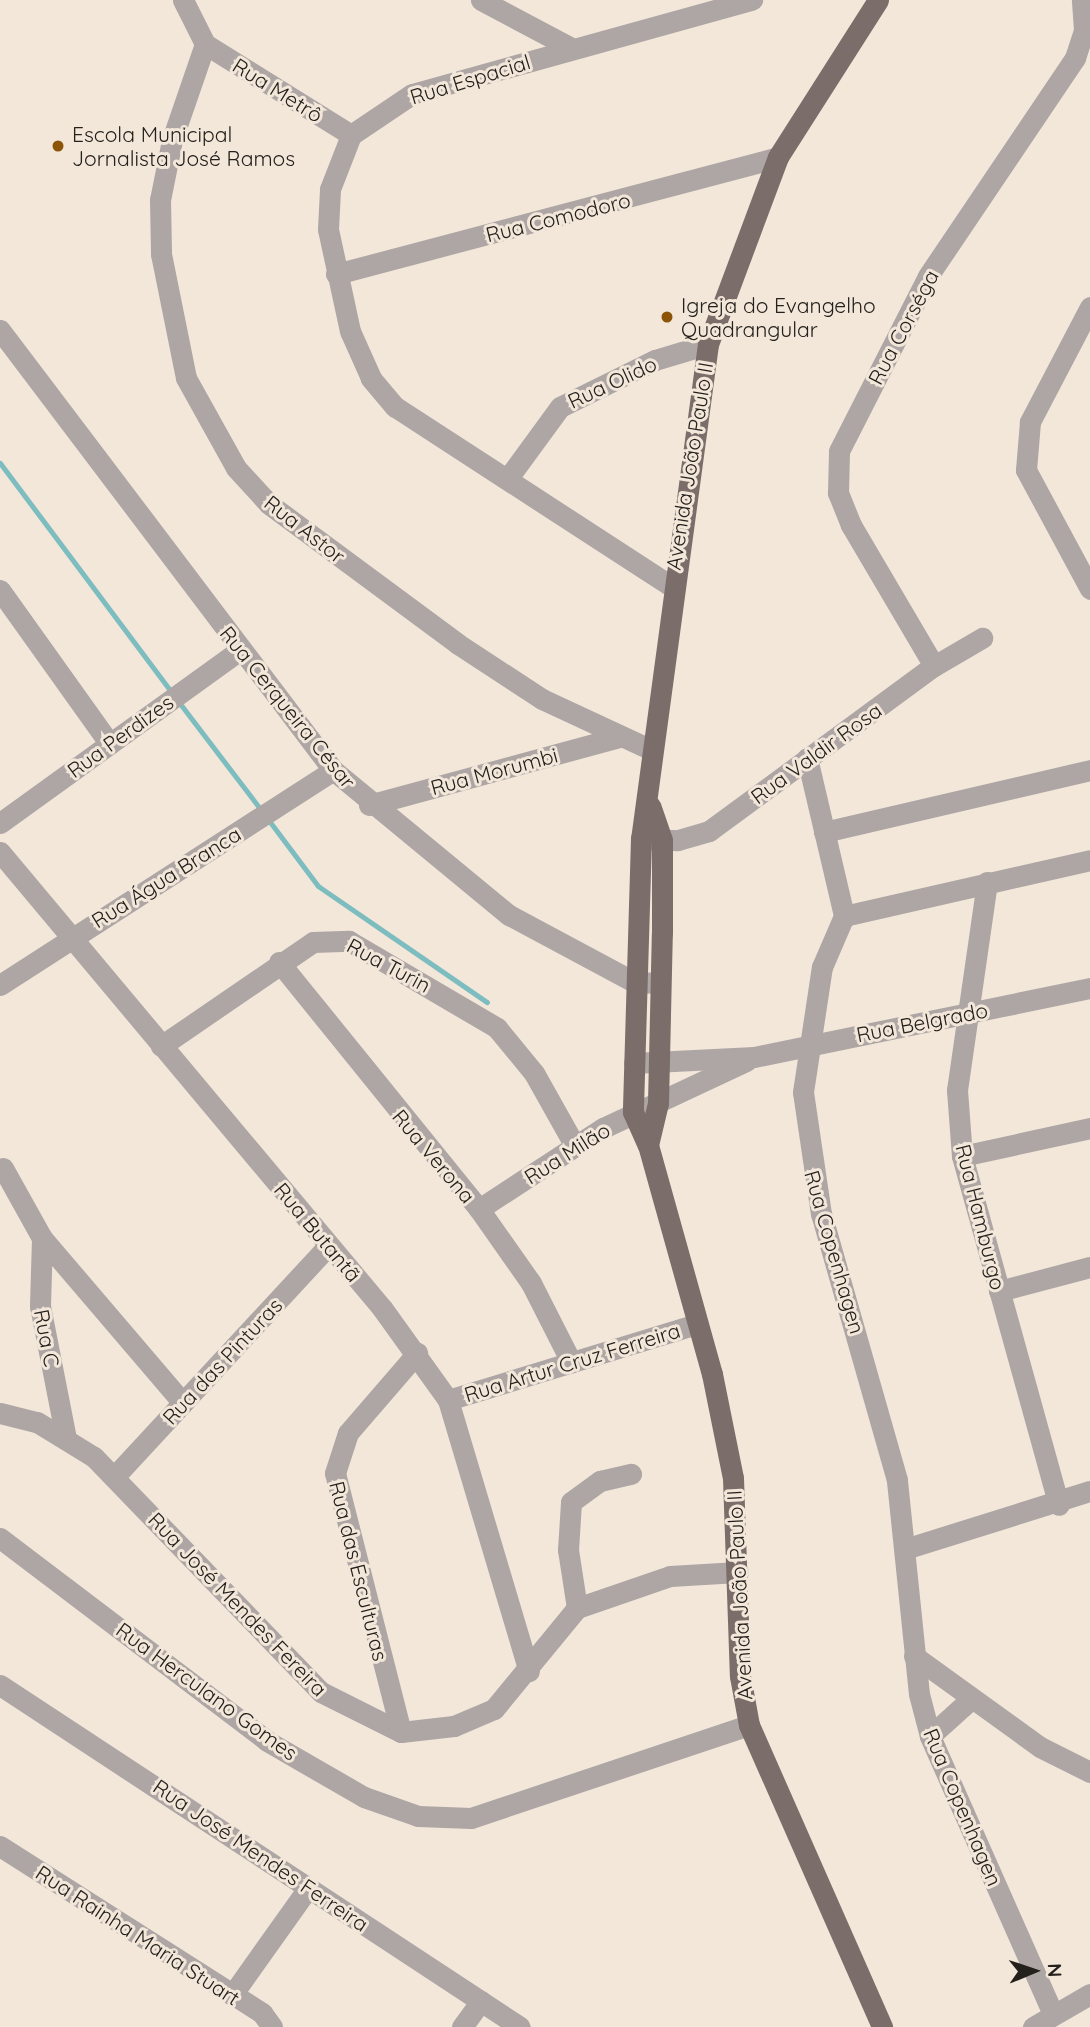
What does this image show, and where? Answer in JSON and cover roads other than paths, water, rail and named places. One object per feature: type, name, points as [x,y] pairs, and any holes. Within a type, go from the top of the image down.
[{"type":"main road","name":"Avenida João Paulo II","points":[[648,1145],[658,1103],[660,983],[651,839],[652,750],[671,586],[708,344],[779,157],[878,0]]},
{"type":"main road","name":"Avenida João Paulo II","points":[[651,839],[634,982],[633,1112],[648,1145],[697,1324],[733,1478],[740,1676],[749,1725],[882,2027]]},
{"type":"street","points":[[183,0],[205,44]]},
{"type":"street","points":[[481,0],[573,49]]},
{"type":"street","name":"Rua Espacial","points":[[351,135],[412,94],[573,49],[698,7],[752,0]]},
{"type":"street","name":"Rua Corséga","points":[[934,666],[851,525],[838,494],[839,450],[928,276],[1075,58],[1084,30],[1082,0]]},
{"type":"street","name":"Rua Metrô","points":[[205,44],[351,135]]},
{"type":"street","name":"Rua Astor","points":[[205,44],[172,141],[160,200],[174,333],[206,420],[269,504],[458,644],[542,699],[652,750]]},
{"type":"street","points":[[351,135],[330,189],[336,274],[349,331],[387,398],[671,586]]},
{"type":"street","name":"Rua Comodoro","points":[[336,274],[779,157]]},
{"type":"street","points":[[1089,313],[1030,422],[1026,470],[1090,589]]},
{"type":"street","name":"Rua Cerqueira César","points":[[3,341],[333,770],[369,805],[509,915],[634,982],[660,983]]},
{"type":"street","name":"Rua Olido","points":[[508,478],[560,407],[655,360],[708,344]]},
{"type":"street","points":[[0,590],[110,744]]},
{"type":"street","name":"Rua Valdir Rosa","points":[[651,839],[709,831],[934,666],[982,638]]},
{"type":"street","name":"Rua Perdizes","points":[[0,823],[240,649]]},
{"type":"street","name":"Rua Morumbi","points":[[369,805],[619,737]]},
{"type":"street","points":[[807,758],[844,916],[1090,860]]},
{"type":"street","name":"Rua Água Branca","points":[[0,985],[333,770]]},
{"type":"street","points":[[824,832],[1090,770]]},
{"type":"street","name":"Rua Butantã","points":[[0,852],[68,939],[161,1046],[417,1353],[447,1400],[529,1671]]},
{"type":"street","name":"Rua Hamburgo","points":[[987,882],[965,1014],[957,1090],[962,1156],[1059,1505]]},
{"type":"street","name":"Rua Copenhagen","points":[[844,916],[822,967],[809,1043],[803,1092],[809,1160],[897,1480],[908,1548],[914,1656],[930,1736],[1053,2014]]},
{"type":"street","name":"Rua Turin","points":[[161,1046],[279,962],[313,942],[349,941],[472,1010],[518,1049],[575,1146]]},
{"type":"street","name":"Rua Verona","points":[[279,962],[479,1209],[531,1283],[570,1362]]},
{"type":"street","name":"Rua Belgrado","points":[[658,1103],[754,1058],[809,1043],[1090,988]]},
{"type":"street","name":"Rua Belgrado","points":[[634,1063],[754,1058]]},
{"type":"street","name":"Rua Milão","points":[[479,1209],[575,1146],[633,1112],[658,1103]]},
{"type":"street","points":[[962,1156],[1090,1128]]},
{"type":"street","points":[[3,1168],[42,1238],[183,1403]]},
{"type":"street","name":"Rua C","points":[[42,1238],[40,1306],[66,1438]]},
{"type":"street","name":"Rua das Pinturas","points":[[115,1476],[328,1246]]},
{"type":"street","points":[[999,1291],[1090,1267]]},
{"type":"street","name":"Rua Artur Cruz Ferreira","points":[[447,1400],[697,1324]]},
{"type":"street","name":"Rua das Esculturas","points":[[401,1732],[335,1473],[348,1433],[417,1353]]},
{"type":"street","name":"Rua José Mendes Fereira","points":[[0,1413],[66,1438],[115,1476],[312,1684],[337,1704],[401,1732]]},
{"type":"street","points":[[577,1608],[568,1550],[571,1502],[600,1481],[631,1474]]},
{"type":"street","points":[[908,1548],[1089,1495]]},
{"type":"street","name":"Rua Herculano Gomes","points":[[0,1538],[267,1741],[364,1797],[418,1816],[471,1818],[749,1725]]},
{"type":"street","points":[[401,1732],[482,1716],[529,1671],[577,1608],[670,1576],[737,1572]]},
{"type":"street","points":[[914,1656],[971,1699],[1090,1772]]},
{"type":"street","name":"Rua José Mendes Ferreira","points":[[0,1685],[520,2027]]},
{"type":"street","points":[[930,1736],[971,1699]]},
{"type":"street","name":"Rua Rainha Maria Stuart","points":[[0,1846],[232,1995],[272,2027]]},
{"type":"street","points":[[232,1995],[308,1888]]},
{"type":"street","points":[[1033,2027],[1090,1994]]},
{"type":"street","points":[[462,2027],[481,2001]]},
{"type":"waterway","points":[[0,463],[172,693]]},
{"type":"waterway","points":[[178,701],[261,810]]},
{"type":"waterway","points":[[267,818],[318,886],[487,1002]]},
{"type":"place","name":"Escola Municipal Jornalista José Ramos","points":[[58,146]]},
{"type":"place","name":"Igreja do Evangelho Quadrangular","points":[[667,317]]}]
